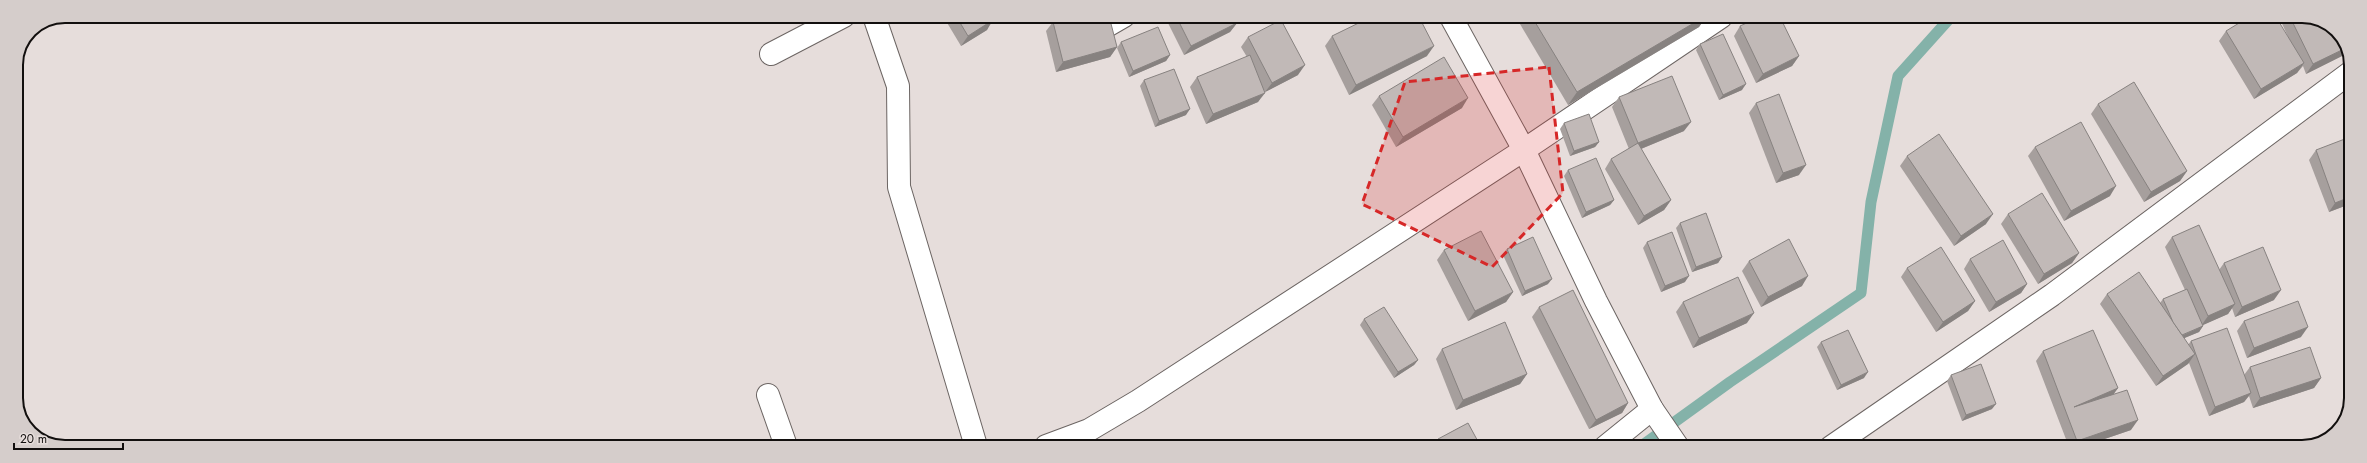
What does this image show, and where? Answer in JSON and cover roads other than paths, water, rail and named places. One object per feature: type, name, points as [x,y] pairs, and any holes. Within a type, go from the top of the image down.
[{"type":"street","points":[[771,54],[831,23]]},
{"type":"street","points":[[876,23],[898,86],[899,187],[974,440]]},
{"type":"street","points":[[1105,27],[1112,23]]},
{"type":"street","points":[[1454,23],[1524,150],[1596,301],[1656,414],[1673,440]]},
{"type":"street","points":[[1062,440],[1089,430],[1138,401],[1524,150],[1712,23]]},
{"type":"street","points":[[1841,440],[2052,295],[2344,77]]},
{"type":"street","points":[[768,395],[784,440]]},
{"type":"street","points":[[1616,440],[1656,414]]},
{"type":"waterway","points":[[1650,440],[1730,382],[1861,293],[1871,202],[1898,76],[1946,23]]}]
